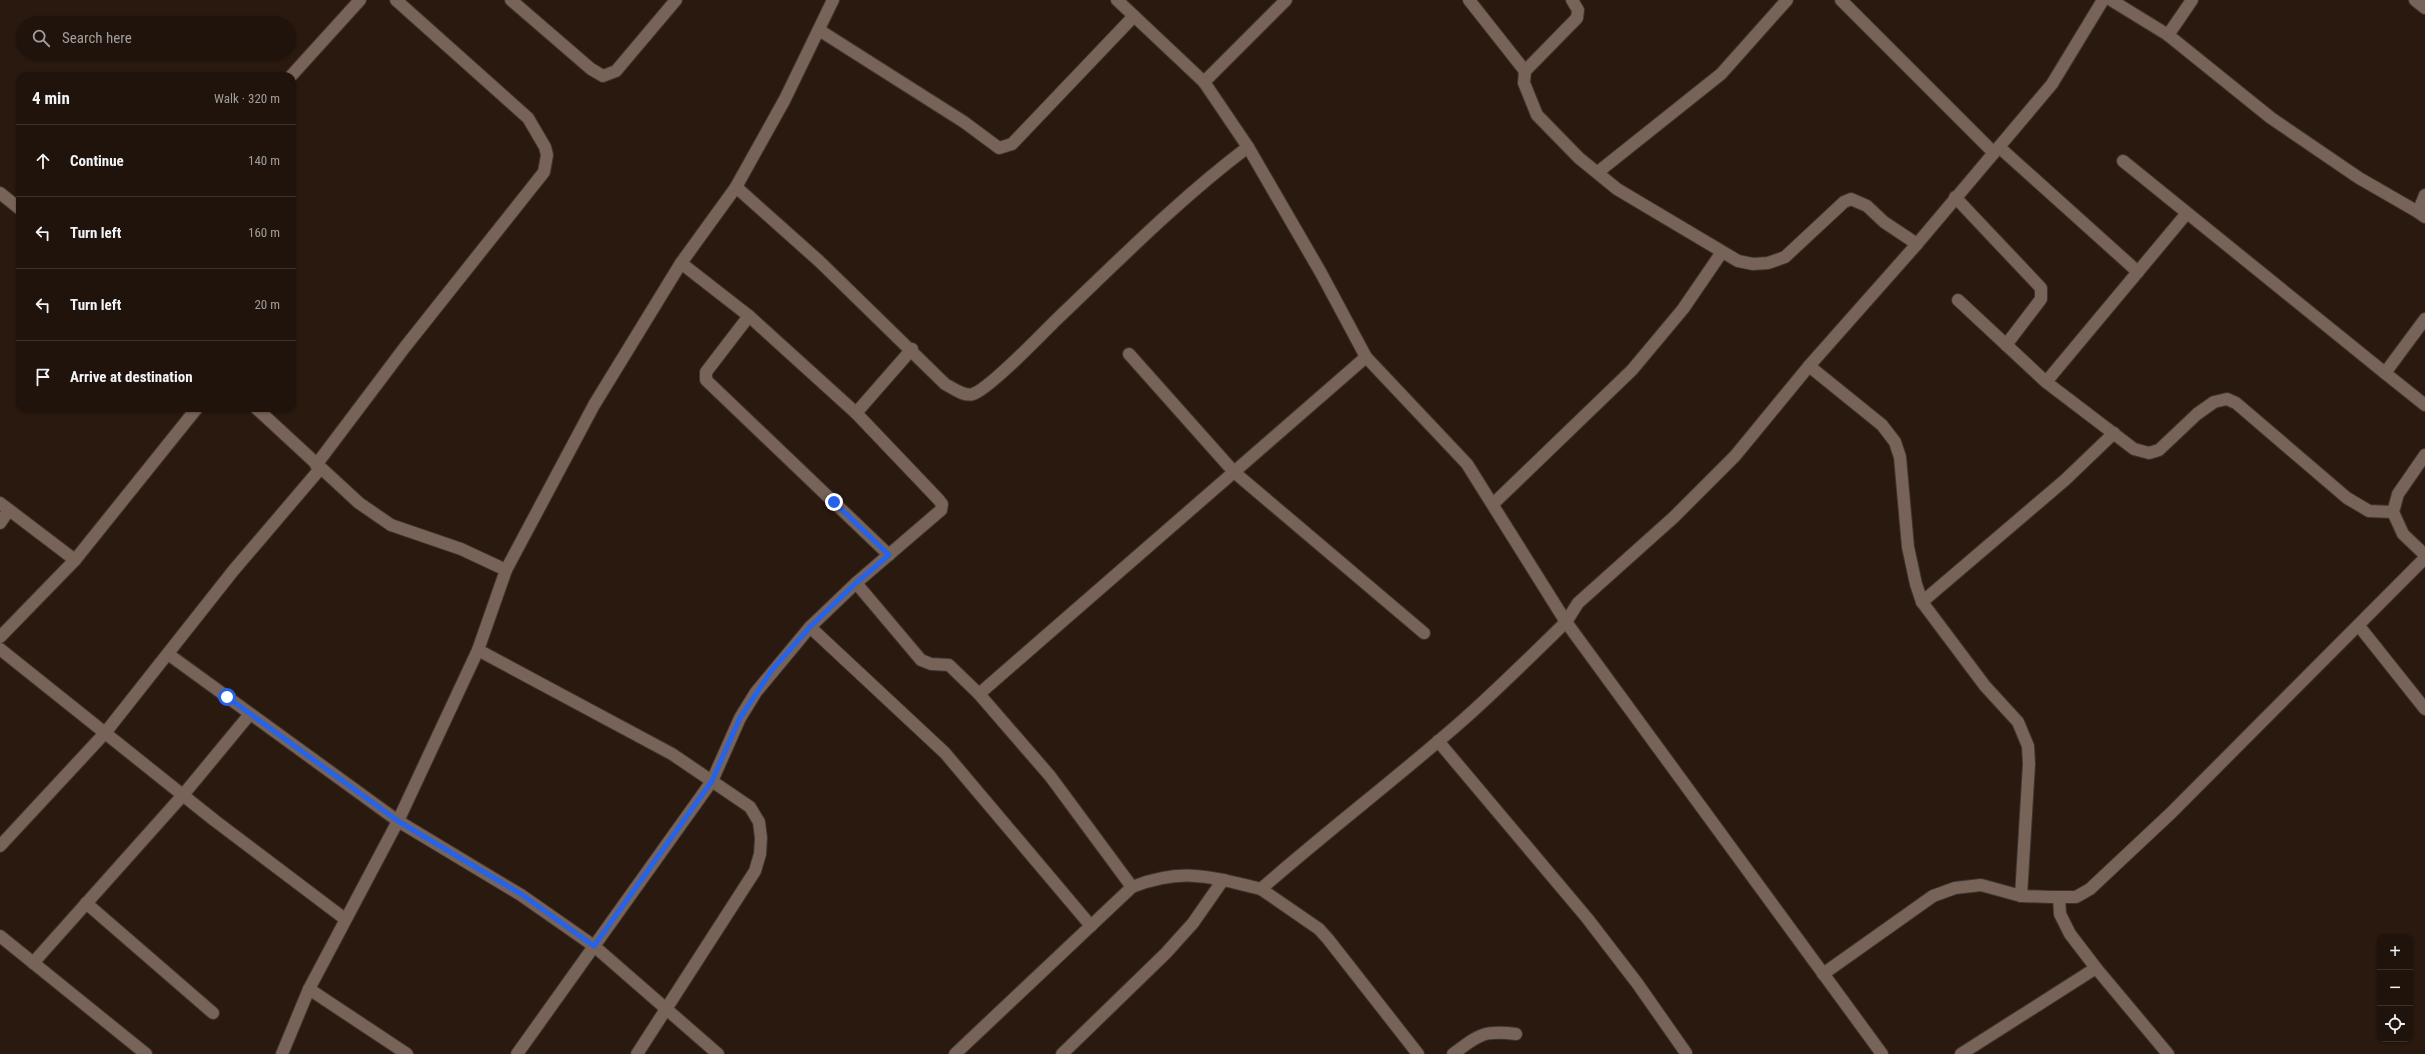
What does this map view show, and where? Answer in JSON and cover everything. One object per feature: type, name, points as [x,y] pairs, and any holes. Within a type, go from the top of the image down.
[{"type":"street","points":[[295,72],[360,0]]},
{"type":"street","points":[[0,846],[106,733],[233,571],[318,467],[405,347],[544,172],[547,155],[545,147],[528,118],[396,0]]},
{"type":"street","points":[[511,0],[591,69],[602,76],[616,71],[676,0]]},
{"type":"street","points":[[282,1054],[309,989],[398,821],[478,650],[506,570],[594,405],[681,263],[736,187],[785,99],[833,0]]},
{"type":"street","points":[[1117,0],[1204,82],[1248,147],[1321,273],[1366,357],[1467,464],[1566,622],[1882,1054]]},
{"type":"street","points":[[1204,82],[1286,0]]},
{"type":"street","points":[[1469,0],[1525,71]]},
{"type":"street","points":[[1572,0],[1578,10],[1574,23],[1525,71],[1524,83],[1537,115],[1580,158],[1616,189],[1738,261],[1753,264],[1768,263],[1785,257],[1844,202],[1851,199],[1867,206],[1884,222],[1917,244]]},
{"type":"street","points":[[1598,172],[1721,74],[1787,0]]},
{"type":"street","points":[[1841,0],[1997,150],[2138,272]]},
{"type":"street","points":[[1261,889],[1323,835],[1438,742],[1503,684],[1566,622],[1578,603],[1674,517],[1735,456],[1809,366],[1917,244],[1955,197],[1997,150],[2052,84],[2103,0]]},
{"type":"street","points":[[2111,0],[2168,35],[2271,118],[2359,178],[2422,215],[2425,195]]},
{"type":"street","points":[[2168,35],[2192,0]]},
{"type":"street","points":[[2415,0],[2425,8]]},
{"type":"street","points":[[819,30],[964,122],[990,143],[1004,148],[1012,144],[1134,16]]},
{"type":"street","points":[[736,187],[820,261],[912,349],[946,384],[964,394],[973,394],[986,386],[1021,354],[1209,178],[1248,147]]},
{"type":"street","points":[[2123,160],[2187,213],[2270,277],[2385,373],[2425,404]]},
{"type":"street","points":[[0,193],[16,206]]},
{"type":"street","points":[[1955,197],[2041,288],[2041,299],[2006,345]]},
{"type":"street","points":[[2046,382],[2187,213]]},
{"type":"street","points":[[1493,504],[1632,370],[1684,309],[1722,252]]},
{"type":"street","points":[[517,1054],[712,781],[740,718],[756,692],[810,627],[856,583],[935,517],[941,510],[942,504],[856,413],[749,316],[681,263]]},
{"type":"street","points":[[1958,300],[2046,382],[2134,449],[2149,453],[2167,443],[2197,414],[2214,402],[2228,399],[2236,404],[2347,498],[2369,511],[2393,512]]},
{"type":"street","points":[[749,316],[708,369],[705,377],[706,380],[889,555]]},
{"type":"street","points":[[2385,373],[2425,319]]},
{"type":"street","points":[[856,413],[912,349]]},
{"type":"street","points":[[1129,354],[1234,472],[1424,633]]},
{"type":"street","points":[[979,694],[1366,357]]},
{"type":"street","points":[[1809,366],[1882,425],[1895,442],[1900,457],[1908,547],[1916,584],[1922,602],[1985,686],[2018,722],[2028,746],[2029,764],[2021,896]]},
{"type":"street","points":[[0,637],[75,560],[194,412]]},
{"type":"street","points":[[260,412],[318,467],[359,503],[391,525],[461,549],[506,570]]},
{"type":"street","points":[[1922,602],[2065,480],[2114,433]]},
{"type":"street","points":[[2425,455],[2398,494],[2393,512],[2403,534],[2425,555]]},
{"type":"street","points":[[0,523],[5,507],[75,560]]},
{"type":"street","points":[[1823,974],[1933,896],[1955,888],[1981,885],[2021,896],[2076,897],[2105,877],[2425,558]]},
{"type":"street","points":[[856,583],[921,660],[931,664],[949,666],[979,694],[1050,776],[1132,887]]},
{"type":"street","points":[[2358,626],[2425,709]]},
{"type":"street","points":[[810,627],[945,753],[1091,926]]},
{"type":"street","points":[[0,649],[183,795],[346,919]]},
{"type":"street","points":[[478,650],[672,754],[750,808],[759,822],[760,854],[755,871],[637,1054]]},
{"type":"street","points":[[168,654],[398,821],[521,894],[594,946],[718,1054]]},
{"type":"street","points":[[33,963],[183,795],[250,714]]},
{"type":"street","points":[[1438,742],[1587,918],[1637,982],[1686,1053]]},
{"type":"street","points":[[955,1054],[1132,887],[1167,876],[1200,876],[1261,889],[1319,929],[1328,938],[1418,1054]]},
{"type":"street","points":[[1062,1054],[1166,953],[1192,923],[1223,880]]},
{"type":"street","points":[[2059,897],[2060,914],[2070,934],[2096,968],[2168,1054]]},
{"type":"street","points":[[86,903],[212,1013]]},
{"type":"street","points":[[0,936],[146,1054]]},
{"type":"street","points":[[1961,1054],[2096,968]]},
{"type":"street","points":[[309,989],[407,1054]]},
{"type":"street","points":[[1453,1054],[1477,1036],[1494,1031],[1516,1034]]},
{"type":"route","points":[[227,697],[305,756],[398,821],[521,894],[594,946],[712,781],[740,718],[772,670],[810,627],[856,583],[889,555],[834,502]]}]
